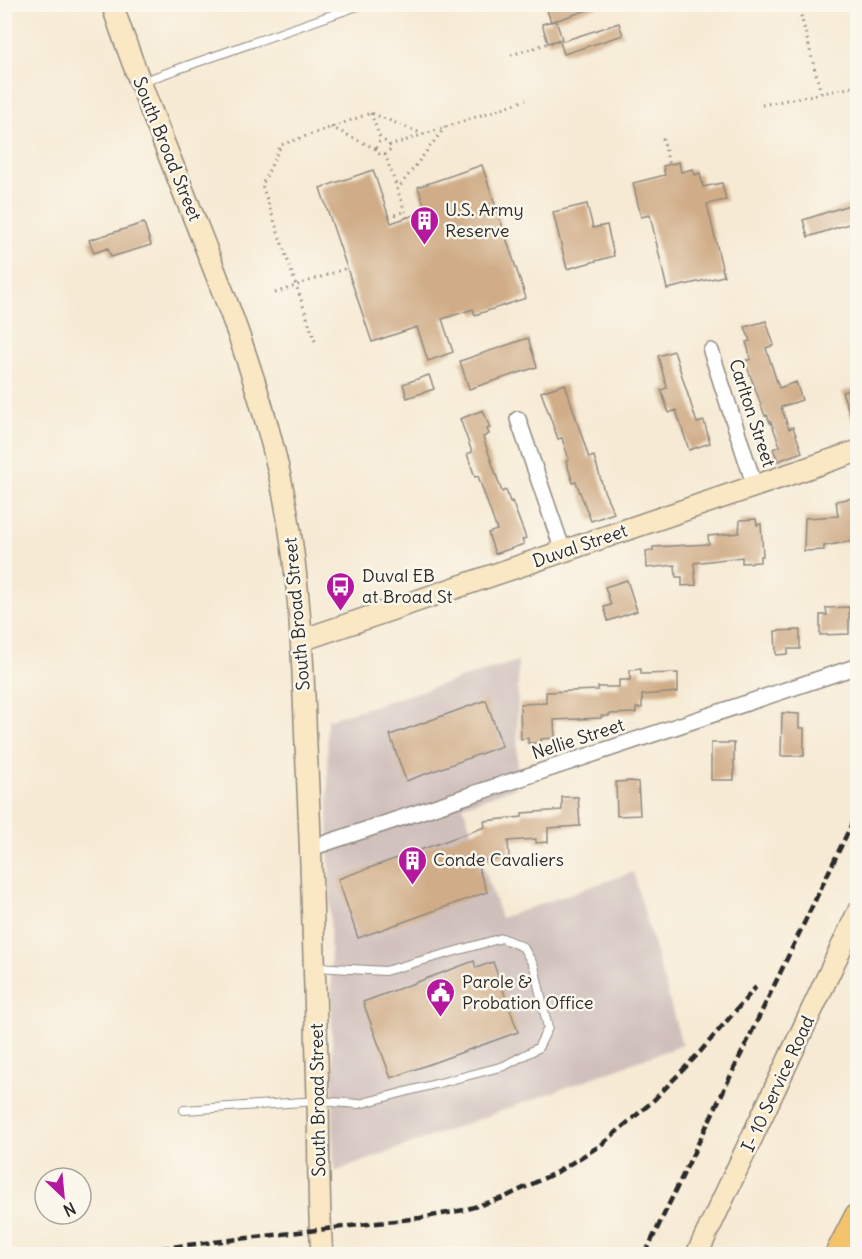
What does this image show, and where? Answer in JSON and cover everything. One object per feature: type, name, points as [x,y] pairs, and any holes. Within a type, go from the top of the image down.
[{"type":"highway","points":[[839,1254],[858,1217]]},
{"type":"street","name":"South Broad Street","points":[[112,4],[139,83],[224,290],[257,388],[277,462],[288,519],[298,583],[302,640],[311,848],[322,1254]]},
{"type":"street","name":"Carlton Street","points":[[711,351],[755,487]]},
{"type":"street","points":[[518,419],[563,551]]},
{"type":"street","name":"Duval Street","points":[[302,640],[858,451]]},
{"type":"street","name":"Nellie Street","points":[[311,848],[858,666]]},
{"type":"street","name":"I- 10 Service Road","points":[[697,1254],[858,912]]},
{"type":"lane","points":[[139,83],[363,4]]},
{"type":"lane","points":[[184,1110],[318,1101],[359,1104],[504,1066],[538,1048],[548,1028],[534,966],[523,947],[502,938],[385,971],[314,967]]},
{"type":"path","points":[[798,4],[821,93]]},
{"type":"path","points":[[511,54],[559,40]]},
{"type":"path","points":[[762,105],[858,86]]},
{"type":"path","points":[[389,146],[526,100]]},
{"type":"path","points":[[315,341],[262,185],[281,145],[371,113],[423,134]]},
{"type":"path","points":[[371,113],[381,141]]},
{"type":"path","points":[[331,127],[385,154]]},
{"type":"path","points":[[397,189],[445,127]]},
{"type":"path","points":[[663,138],[669,165]]},
{"type":"path","points":[[376,149],[381,141]]},
{"type":"path","points":[[381,141],[387,142],[389,146],[390,150],[385,154]]},
{"type":"path","points":[[385,154],[406,217]]},
{"type":"path","points":[[389,217],[405,212]]},
{"type":"path","points":[[275,293],[347,268]]},
{"type":"shaded area","points":[[518,661],[517,787],[463,806],[501,918],[633,872],[682,1045],[334,1172],[327,720]]},
{"type":"building","points":[[545,4],[597,4],[597,7],[551,22]]},
{"type":"building","points":[[556,20],[562,39],[548,43],[542,24]]},
{"type":"building","points":[[619,23],[623,35],[564,54],[560,42]]},
{"type":"building","points":[[679,162],[681,172],[693,169],[695,175],[700,173],[703,187],[722,183],[726,200],[707,204],[724,276],[667,289],[650,215],[641,217],[633,183],[665,175],[663,166]]},
{"type":"building","name":"U.S. Army Reserve","points":[[482,165],[526,298],[475,315],[473,309],[442,319],[453,352],[428,361],[417,327],[372,342],[320,188],[373,170],[391,223],[426,211],[418,187]]},
{"type":"building","points":[[858,202],[858,221],[808,237],[803,220]]},
{"type":"building","points":[[587,204],[593,228],[607,225],[614,256],[567,269],[553,212]]},
{"type":"building","points":[[144,223],[151,245],[111,257],[108,248],[94,253],[89,240]]},
{"type":"building","points":[[766,321],[774,345],[766,348],[779,388],[796,382],[802,400],[781,407],[789,429],[793,427],[802,452],[778,461],[773,449],[780,446],[771,422],[767,415],[765,416],[745,361],[751,359],[746,342],[750,341],[745,327]]},
{"type":"building","points":[[528,338],[537,367],[469,389],[460,361]]},
{"type":"building","points":[[674,351],[697,423],[704,421],[710,443],[689,450],[676,410],[669,413],[661,390],[667,388],[658,356]]},
{"type":"building","points":[[429,375],[434,389],[407,398],[403,384]]},
{"type":"building","points":[[565,384],[589,458],[594,456],[604,491],[614,513],[591,521],[576,482],[573,483],[562,438],[558,439],[541,392]]},
{"type":"building","points":[[858,387],[858,431],[856,431],[842,392]]},
{"type":"building","points":[[483,410],[490,428],[487,429],[489,434],[483,437],[502,492],[506,490],[510,502],[512,501],[526,538],[522,540],[524,544],[495,554],[488,533],[497,530],[478,476],[475,477],[467,454],[472,452],[460,419]]},
{"type":"building","points":[[858,497],[858,540],[824,546],[824,550],[804,551],[805,518],[838,516],[836,501]]},
{"type":"building","points":[[756,519],[757,525],[761,524],[763,556],[760,556],[760,562],[742,563],[742,557],[694,563],[696,585],[682,586],[682,577],[676,577],[675,565],[647,568],[646,551],[653,550],[653,547],[709,544],[708,536],[739,533],[740,520]]},
{"type":"building","points":[[627,580],[637,611],[608,621],[604,607],[611,605],[605,587]]},
{"type":"building","points":[[849,607],[849,634],[820,635],[820,615],[827,615],[826,608]]},
{"type":"building","points":[[800,630],[800,649],[788,649],[788,654],[776,655],[775,631]]},
{"type":"building","points":[[641,669],[641,674],[678,673],[678,692],[642,695],[642,708],[636,708],[636,713],[609,714],[601,718],[554,720],[555,738],[541,739],[541,743],[528,743],[528,738],[521,739],[520,704],[546,703],[546,692],[619,687],[619,680],[630,680],[630,670]]},
{"type":"building","points":[[486,700],[502,746],[406,781],[390,735]]},
{"type":"building","points":[[782,713],[799,714],[799,728],[804,728],[804,756],[781,756]]},
{"type":"building","points":[[711,743],[734,743],[734,780],[711,780]]},
{"type":"building","points":[[616,782],[638,782],[640,815],[617,816]]},
{"type":"building","name":"Conde Cavaliers","points":[[562,797],[578,797],[580,826],[548,828],[548,842],[536,843],[536,839],[508,841],[509,858],[476,861],[487,892],[358,938],[338,879],[485,827],[484,821],[522,817],[522,813],[562,810]]},
{"type":"building","name":"Parole & Probation Office","points":[[474,961],[476,968],[493,962],[518,1032],[391,1078],[363,1002]]},
{"type":"railway","points":[[645,1254],[858,811]]},
{"type":"railway","points":[[134,1254],[162,1248],[420,1218],[464,1210],[503,1198],[557,1172],[601,1145],[652,1102],[700,1052],[756,987]]},
{"type":"place","name":"U.S. Army Reserve","points":[[424,246]]},
{"type":"place","name":"Duval EB at Broad St","points":[[341,612]]},
{"type":"place","name":"Conde Cavaliers","points":[[412,886]]},
{"type":"place","name":"Parole & Probation Office","points":[[441,1018]]}]
